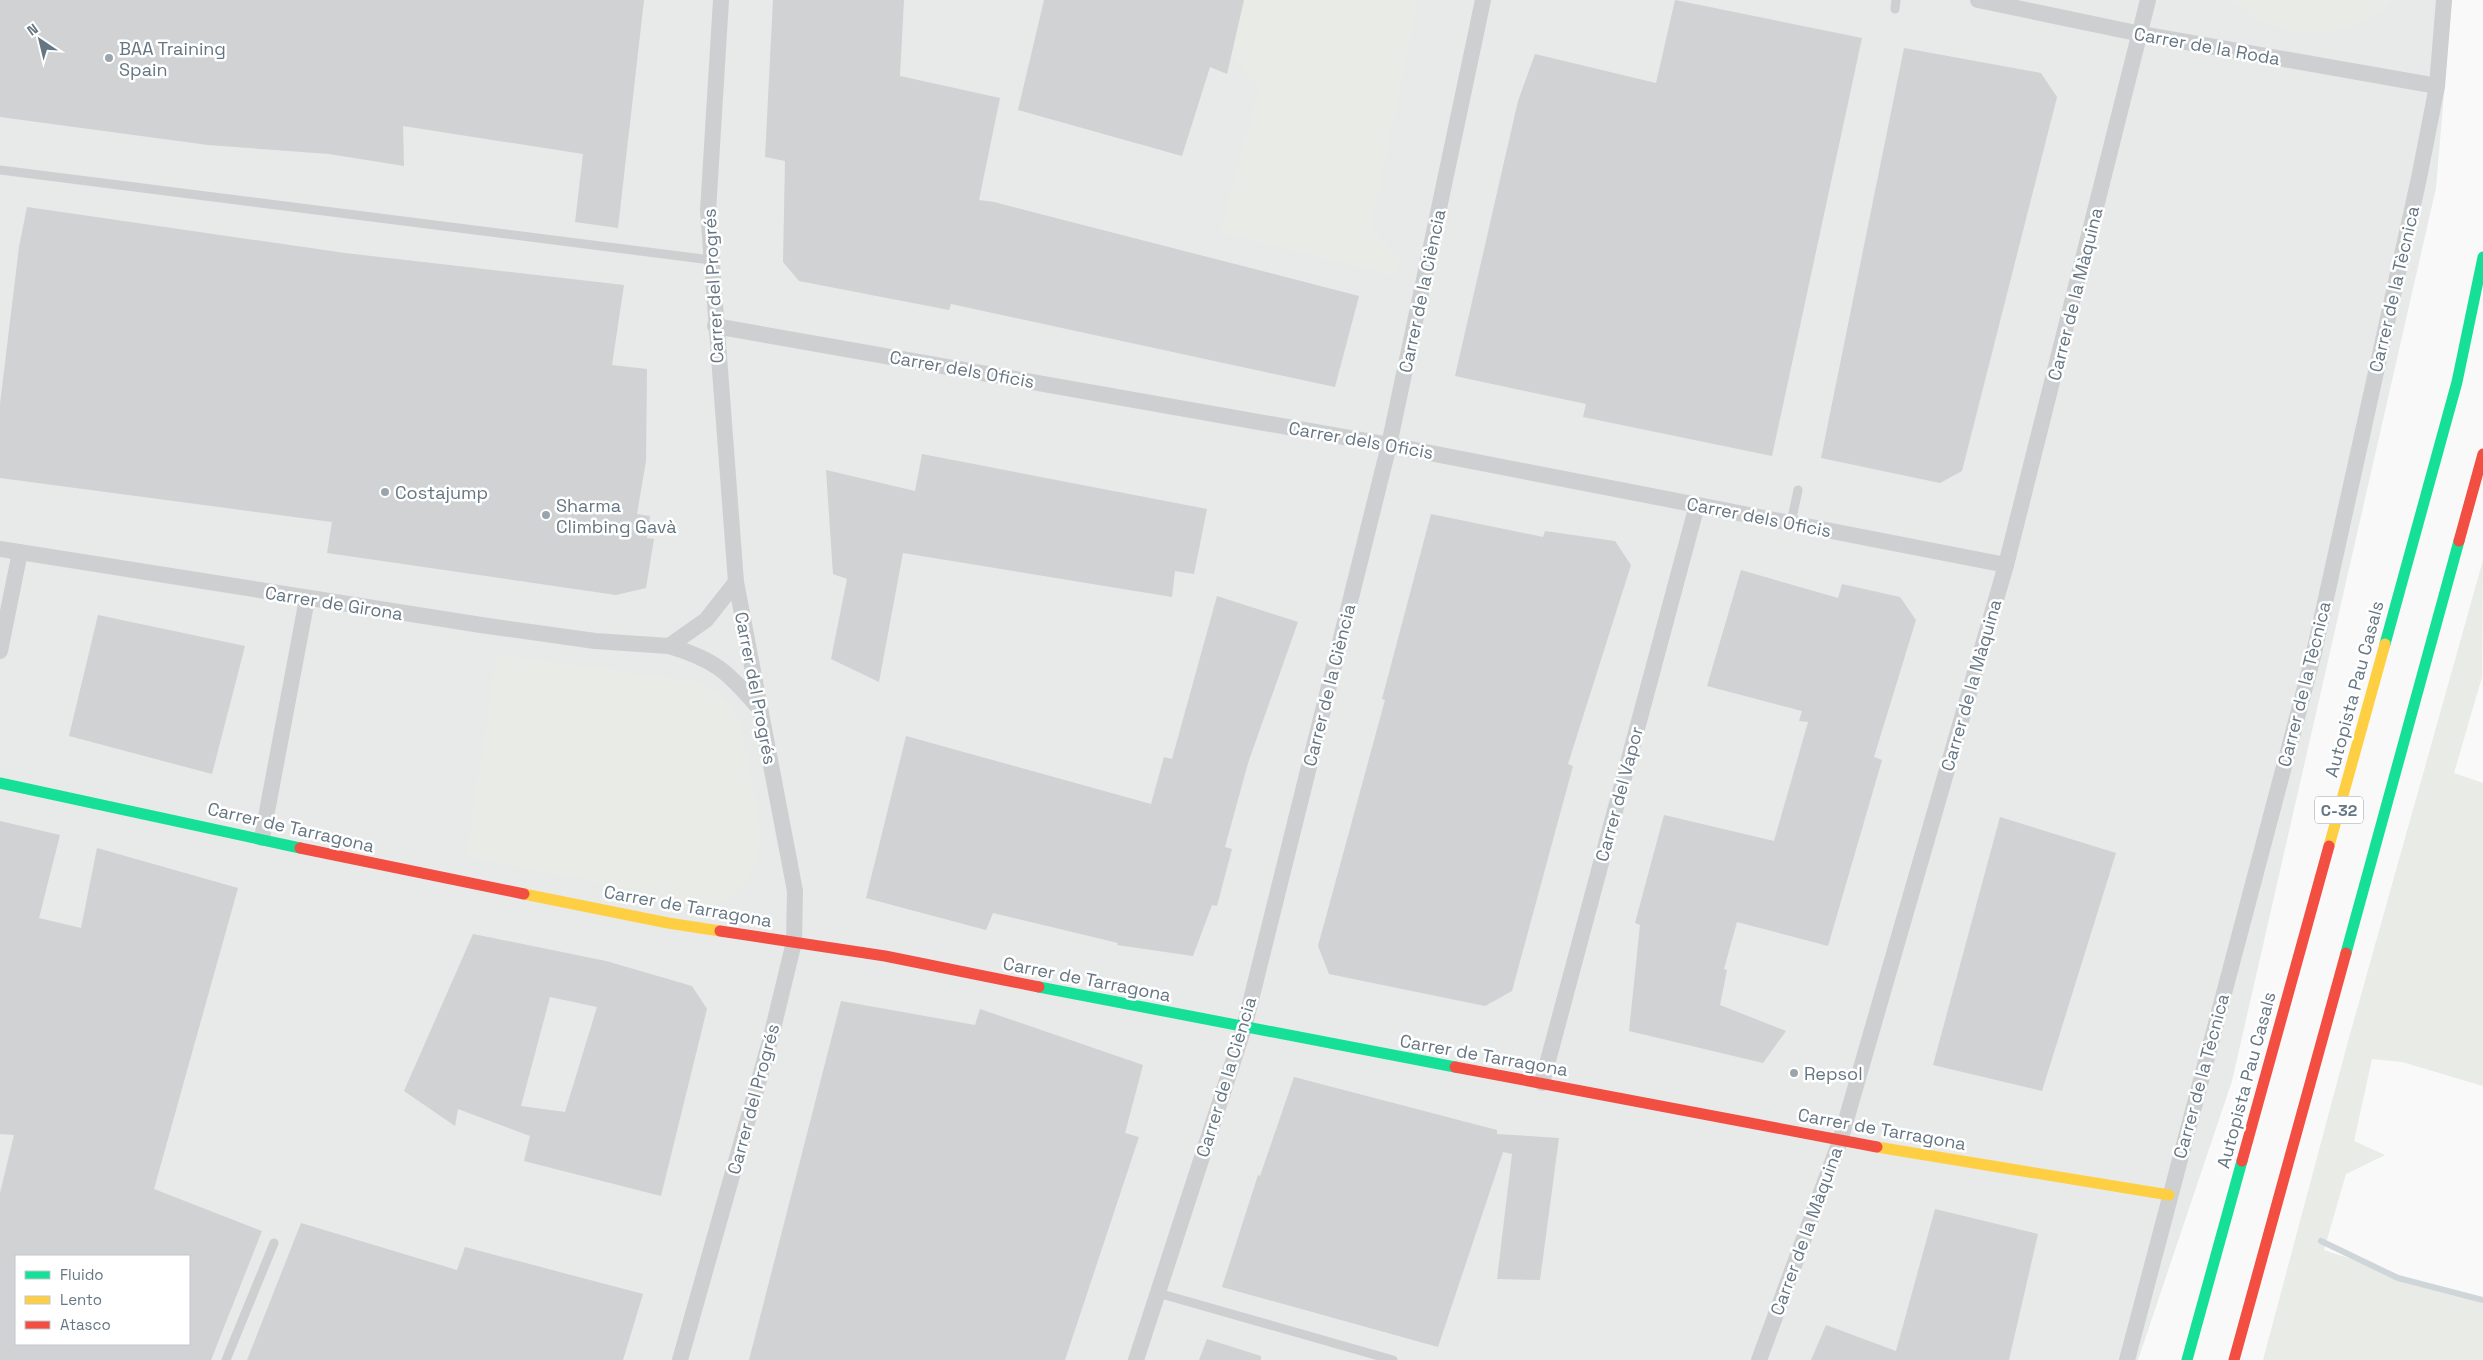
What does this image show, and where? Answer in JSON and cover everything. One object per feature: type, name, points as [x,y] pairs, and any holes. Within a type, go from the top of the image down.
[{"type":"main road","name":"Autopista Pau Casals","points":[[2187,1360],[2457,382],[2483,257]]},
{"type":"main road","name":"C-32","points":[[2234,1360],[2483,454]]},
{"type":"main road","name":"Carrer de Tarragona","points":[[0,783],[262,838],[330,855],[668,923],[885,956],[1244,1028],[1840,1141],[2169,1195]]},
{"type":"street","name":"Carrer del Progrés","points":[[680,1360],[770,1041],[794,942],[795,891],[736,582],[715,326],[708,211],[721,0]]},
{"type":"street","name":"Carrer de la Ciència","points":[[1136,1360],[1244,1028],[1389,444],[1484,0]]},
{"type":"street","name":"Carrer de la Roda","points":[[1978,0],[2141,34],[2437,86]]},
{"type":"street","name":"Carrer de la Màquina","points":[[1759,1360],[1840,1141],[2006,565],[2148,0]]},
{"type":"street","name":"Carrer de la Tècnica","points":[[2127,1360],[2169,1195],[2313,656],[2419,178],[2437,86],[2444,0]]},
{"type":"street","name":"Carrer dels Oficis","points":[[715,326],[1389,444],[2006,565]]},
{"type":"street","name":"Carrer del Vapor","points":[[1542,1083],[1697,505]]},
{"type":"street","name":"Carrer de Girona","points":[[0,549],[586,640],[669,646],[706,658],[724,670],[760,708]]},
{"type":"street","points":[[0,651],[20,552]]},
{"type":"street","points":[[669,646],[706,620],[736,582]]},
{"type":"street","points":[[262,838],[308,598]]},
{"type":"lane","points":[[0,170],[711,260]]},
{"type":"lane","points":[[1791,524],[1798,490]]},
{"type":"lane","points":[[226,1360],[274,1244]]},
{"type":"lane","points":[[1158,1293],[1394,1360]]},
{"type":"shaded area","points":[[0,0],[2452,0],[2436,188],[2232,1081],[2138,1360],[0,1360]]},
{"type":"shaded area","points":[[1244,0],[1418,0],[1371,228],[1402,260],[1394,276],[1220,232],[1259,88],[1232,56]]},
{"type":"shaded area","points":[[2230,0],[2394,0],[2371,19],[2336,32],[2298,33],[2260,22]]},
{"type":"shaded area","points":[[2483,560],[2482,677],[2454,773],[2483,783],[2483,1086],[2402,1062],[2372,1059],[2354,1141],[2385,1155],[2346,1174],[2324,1250],[2483,1303],[2483,1360],[2263,1360],[2347,1045]]},
{"type":"shaded area","points":[[497,654],[699,682],[714,690],[725,700],[733,711],[743,737],[759,827],[758,855],[754,869],[747,881],[736,893],[710,907],[700,909],[679,908],[680,898],[466,857]]},
{"type":"building","points":[[0,0],[644,0],[618,228],[575,222],[583,154],[403,126],[404,166],[329,154],[208,145],[0,117]]},
{"type":"building","points":[[773,0],[904,0],[900,76],[1000,98],[979,200],[994,202],[1359,296],[1335,387],[951,304],[949,310],[799,281],[783,262],[785,161],[765,157]]},
{"type":"building","points":[[1044,0],[1244,0],[1227,74],[1210,67],[1182,156],[1018,110]]},
{"type":"building","points":[[1675,0],[1862,38],[1772,456],[1583,417],[1586,404],[1455,376],[1518,101],[1535,54],[1656,83]]},
{"type":"building","points":[[1904,48],[2041,73],[2057,97],[1962,471],[1940,483],[1821,458]]},
{"type":"building","points":[[27,207],[345,253],[624,285],[612,365],[647,369],[646,461],[637,514],[650,516],[647,538],[654,539],[646,588],[616,595],[327,553],[332,522],[0,478],[0,404],[19,247]]},
{"type":"building","points":[[922,454],[1207,509],[1194,574],[1175,571],[1172,597],[903,553],[879,682],[831,659],[847,579],[833,574],[826,470],[915,491]]},
{"type":"building","points":[[1431,514],[1543,537],[1545,531],[1615,541],[1631,565],[1568,764],[1573,766],[1512,991],[1485,1006],[1329,974],[1318,946],[1385,700],[1382,699]]},
{"type":"building","points":[[1741,570],[1838,598],[1842,584],[1900,597],[1916,620],[1874,757],[1882,760],[1828,946],[1737,922],[1724,969],[1727,970],[1720,1005],[1786,1031],[1763,1063],[1629,1031],[1640,925],[1635,923],[1664,815],[1774,841],[1808,722],[1799,721],[1802,711],[1707,686]]},
{"type":"building","points":[[1217,596],[1298,622],[1248,763],[1225,847],[1232,849],[1217,906],[1212,905],[1193,956],[1117,945],[1118,943],[993,913],[986,930],[866,898],[906,736],[1151,804],[1164,757],[1172,759]]},
{"type":"building","points":[[98,615],[245,646],[212,774],[69,736]]},
{"type":"building","points":[[2000,817],[2116,853],[2042,1091],[1933,1065]]},
{"type":"building","points":[[0,821],[60,835],[39,918],[81,928],[97,848],[238,888],[154,1189],[262,1231],[211,1360],[0,1360],[0,1193],[14,1135],[0,1134]]},
{"type":"building","points":[[473,934],[606,961],[692,986],[707,1009],[661,1196],[524,1161],[530,1136],[458,1109],[455,1126],[404,1091]],"holes":[[[550,997],[597,1007],[565,1112],[521,1106]]]},
{"type":"building","points":[[841,1001],[975,1025],[980,1009],[1143,1065],[1125,1133],[1139,1137],[1065,1360],[749,1360]]},
{"type":"building","points":[[1294,1077],[1497,1130],[1497,1134],[1559,1138],[1540,1280],[1497,1279],[1512,1154],[1503,1152],[1438,1347],[1222,1287],[1258,1175],[1260,1176]]},
{"type":"building","points":[[1935,1209],[2038,1234],[2009,1360],[1811,1360],[1826,1325],[1896,1351]]},
{"type":"building","points":[[301,1223],[457,1270],[465,1247],[643,1294],[623,1360],[247,1360]]},
{"type":"building","points":[[1207,1339],[1261,1356],[1261,1360],[1199,1360]]},
{"type":"waterway","points":[[2321,1241],[2398,1278],[2483,1300]]},
{"type":"traffic: fast","points":[[2385,644],[2457,382],[2483,257]]},
{"type":"traffic: fast","points":[[2346,953],[2459,541]]},
{"type":"traffic: fast","points":[[0,783],[300,848]]},
{"type":"traffic: fast","points":[[1039,987],[1455,1067]]},
{"type":"traffic: fast","points":[[2187,1360],[2242,1161]]},
{"type":"traffic: slow","points":[[2329,846],[2385,644]]},
{"type":"traffic: slow","points":[[524,894],[668,923],[720,931]]},
{"type":"traffic: slow","points":[[1877,1147],[2169,1195]]},
{"type":"traffic: jam","points":[[2459,541],[2483,454]]},
{"type":"traffic: jam","points":[[2242,1161],[2329,846]]},
{"type":"traffic: jam","points":[[300,848],[524,894]]},
{"type":"traffic: jam","points":[[720,931],[885,956],[1039,987]]},
{"type":"traffic: jam","points":[[2234,1360],[2346,953]]},
{"type":"traffic: jam","points":[[1455,1067],[1877,1147]]},
{"type":"place","name":"BAA Training Spain","points":[[109,58]]},
{"type":"place","name":"Costajump","points":[[385,492]]},
{"type":"place","name":"Sharma Climbing Gavà","points":[[546,515]]},
{"type":"place","name":"Repsol","points":[[1794,1073]]}]
